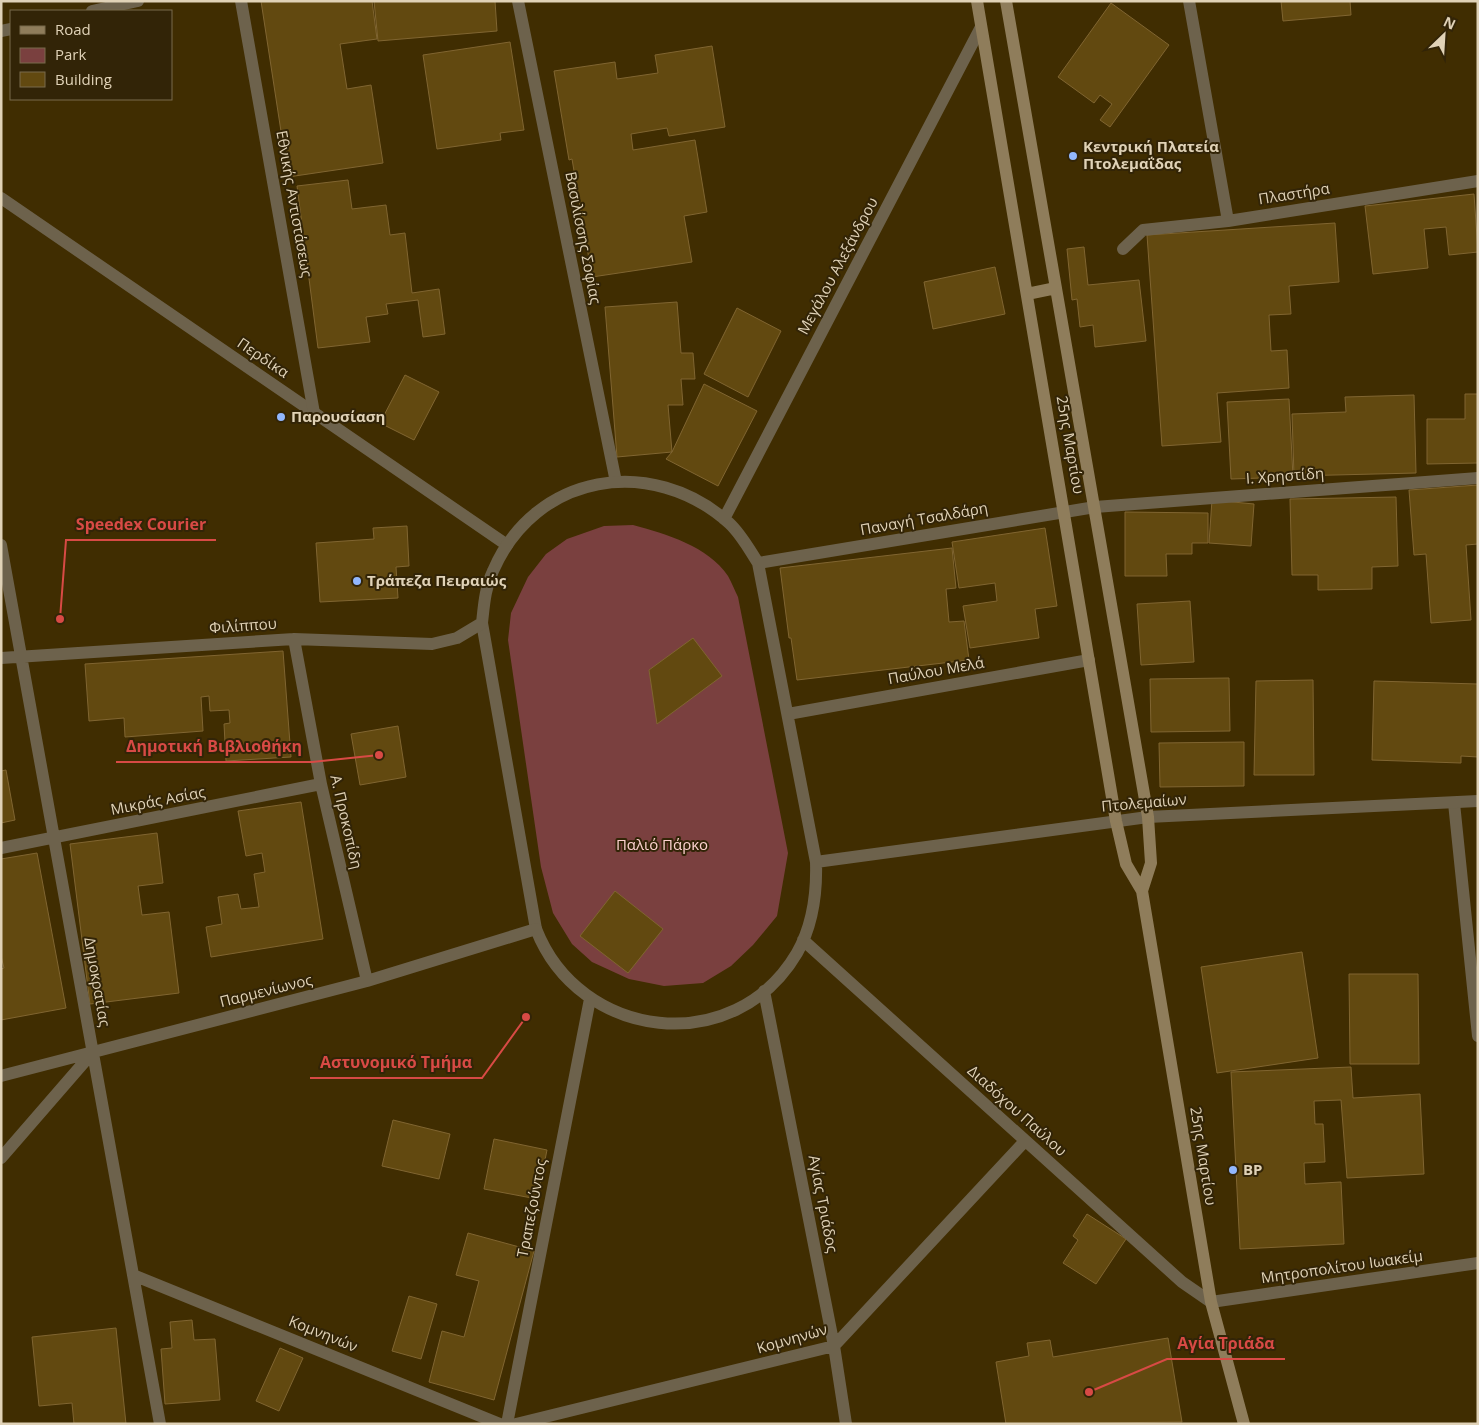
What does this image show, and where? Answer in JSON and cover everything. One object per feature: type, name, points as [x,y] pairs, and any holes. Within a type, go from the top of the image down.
[{"type":"main road","name":"25ης Μαρτίου","points":[[977,1],[1116,821],[1126,864],[1142,891],[1211,1302],[1244,1424]]},
{"type":"main road","name":"25ης Μαρτίου","points":[[1006,1],[1148,817],[1151,863],[1142,891]]},
{"type":"main road","points":[[1027,294],[1056,288]]},
{"type":"street","points":[[97,10],[138,1]]},
{"type":"street","name":"Εθνικής Αντιστάσεως","points":[[241,1],[314,413]]},
{"type":"street","name":"Βασιλίσσης Σοφίας","points":[[518,1],[616,482]]},
{"type":"street","points":[[1189,1],[1228,221]]},
{"type":"street","name":"Μεγάλου Αλεξάνδρου","points":[[724,519],[981,27]]},
{"type":"street","name":"Πλαστήρα","points":[[1123,249],[1143,230],[1228,221],[1478,181]]},
{"type":"street","name":"Περδίκα","points":[[1,198],[506,545]]},
{"type":"street","name":"Ι. Χρηστίδη","points":[[1095,508],[1478,478]]},
{"type":"street","points":[[616,482],[646,482],[692,496],[724,519],[746,543],[758,563],[816,862],[814,909],[803,940],[784,972],[747,1004],[725,1014],[702,1021],[679,1024],[653,1023],[631,1018],[590,999],[569,982],[553,963],[536,929],[482,623],[485,596],[492,572],[506,545],[534,514],[575,490],[616,482]]},
{"type":"street","name":"Παναγή Τσαλδάρη","points":[[758,563],[1064,511],[1095,508]]},
{"type":"street","name":"Δημοκρατίας","points":[[1,545],[160,1424]]},
{"type":"street","name":"Φιλίππου","points":[[1,658],[294,639],[432,644],[457,638],[482,623]]},
{"type":"street","name":"Α. Προκοπίδη","points":[[294,639],[320,784],[367,982]]},
{"type":"street","name":"Παύλου Μελά","points":[[788,714],[1089,660]]},
{"type":"street","name":"Μικράς Ασίας","points":[[1,848],[320,784]]},
{"type":"street","name":"Πτολεμαίων","points":[[816,862],[1148,817],[1478,801]]},
{"type":"street","points":[[1454,803],[1478,1036]]},
{"type":"street","name":"Παρμενίωνος","points":[[1,1076],[367,982],[536,929]]},
{"type":"street","name":"Διαδόχου Παύλου","points":[[803,940],[1182,1282],[1211,1302]]},
{"type":"street","name":"Αγίας Τριάδος","points":[[764,991],[834,1346],[846,1424]]},
{"type":"street","name":"Τραπεζούντος","points":[[506,1424],[590,999]]},
{"type":"street","points":[[1,1158],[93,1052]]},
{"type":"street","name":"Κομνηνών","points":[[516,1424],[834,1346],[1025,1141]]},
{"type":"street","name":"Μητροπολίτου Ιωακείμ","points":[[1211,1302],[1478,1263]]},
{"type":"street","name":"Κομνηνών","points":[[134,1275],[500,1424]]},
{"type":"green space","name":"Παλιό Πάρκο","points":[[633,525],[672,537],[698,549],[720,566],[732,584],[738,597],[788,853],[777,916],[753,945],[731,966],[703,983],[664,986],[629,979],[592,962],[572,944],[553,913],[541,867],[508,640],[511,613],[528,577],[546,554],[567,539],[604,526]]},
{"type":"building","points":[[261,1],[372,1],[377,39],[340,44],[347,89],[371,85],[383,163],[288,177]]},
{"type":"building","points":[[374,1],[495,1],[497,31],[378,41]]},
{"type":"building","points":[[1281,1],[1350,1],[1351,15],[1283,21]]},
{"type":"building","points":[[1111,3],[1169,45],[1110,127],[1100,120],[1112,104],[1100,95],[1094,103],[1058,77]]},
{"type":"building","points":[[510,42],[524,130],[500,133],[501,140],[437,149],[423,55]]},
{"type":"building","points":[[712,46],[725,127],[669,136],[667,128],[631,134],[633,150],[695,140],[707,212],[684,216],[692,262],[592,277],[572,159],[569,160],[554,71],[615,62],[617,79],[658,73],[655,55]]},
{"type":"building","points":[[348,180],[352,209],[386,205],[390,235],[405,233],[412,293],[439,289],[445,334],[423,337],[418,300],[386,304],[388,314],[366,317],[370,342],[318,348],[297,186]]},
{"type":"building","points":[[1474,194],[1478,252],[1449,255],[1446,227],[1424,229],[1428,268],[1373,274],[1365,206]]},
{"type":"building","points":[[1335,223],[1339,282],[1289,286],[1291,314],[1269,315],[1271,351],[1287,350],[1289,388],[1217,393],[1221,442],[1162,446],[1147,235]]},
{"type":"building","points":[[1084,247],[1088,285],[1139,280],[1146,341],[1095,347],[1093,325],[1080,327],[1077,299],[1072,300],[1067,249]]},
{"type":"building","points":[[995,267],[1005,314],[933,329],[924,282]]},
{"type":"building","points":[[677,302],[681,353],[693,353],[695,379],[681,379],[683,405],[668,405],[672,452],[617,457],[605,307]]},
{"type":"building","points":[[737,308],[781,331],[748,397],[704,374]]},
{"type":"building","points":[[405,375],[439,392],[414,440],[380,423]]},
{"type":"building","points":[[704,384],[757,411],[718,486],[666,459],[672,452]]},
{"type":"building","points":[[1465,394],[1478,394],[1478,463],[1427,464],[1427,419],[1465,419]]},
{"type":"building","points":[[1414,395],[1416,473],[1294,476],[1292,414],[1346,412],[1345,397]]},
{"type":"building","points":[[1289,399],[1293,477],[1231,479],[1227,402]]},
{"type":"building","points":[[1478,485],[1478,544],[1466,545],[1471,620],[1431,623],[1426,554],[1414,555],[1409,490]]},
{"type":"building","points":[[1396,497],[1398,566],[1372,567],[1372,589],[1318,590],[1318,575],[1292,575],[1290,499]]},
{"type":"building","points":[[1212,500],[1254,504],[1251,546],[1209,543]]},
{"type":"building","points":[[1125,512],[1208,513],[1208,543],[1192,543],[1192,554],[1166,554],[1167,576],[1125,576]]},
{"type":"building","points":[[407,526],[409,566],[396,567],[398,598],[320,602],[316,543],[374,539],[373,528]]},
{"type":"building","points":[[1045,528],[1057,606],[1035,609],[1039,638],[970,648],[963,606],[997,601],[995,583],[959,588],[952,542]]},
{"type":"building","points":[[952,548],[956,588],[946,589],[949,622],[964,621],[969,660],[797,680],[791,638],[789,638],[780,568]]},
{"type":"building","points":[[1190,601],[1194,662],[1141,665],[1137,604]]},
{"type":"building","points":[[693,638],[722,676],[657,724],[649,670]]},
{"type":"building","points":[[283,651],[291,757],[226,761],[224,724],[230,723],[229,710],[210,711],[209,696],[201,697],[203,731],[125,737],[124,718],[89,721],[85,664]]},
{"type":"building","points":[[1229,678],[1230,731],[1151,732],[1150,679]]},
{"type":"building","points":[[1313,680],[1314,775],[1254,775],[1256,681]]},
{"type":"building","points":[[1374,681],[1478,684],[1478,757],[1461,756],[1461,763],[1372,760]]},
{"type":"building","points":[[398,726],[406,777],[360,785],[351,734]]},
{"type":"building","points":[[1244,742],[1244,786],[1160,787],[1159,743]]},
{"type":"building","points":[[6,770],[15,820],[1,823],[1,771]]},
{"type":"building","points":[[301,802],[323,939],[211,957],[206,927],[222,924],[218,897],[238,894],[241,909],[259,907],[254,874],[265,872],[262,853],[246,856],[238,811]]},
{"type":"building","points":[[157,833],[163,883],[138,886],[142,915],[169,912],[179,993],[90,1004],[70,844]]},
{"type":"building","points":[[37,853],[66,1008],[1,1020],[1,969],[4,968],[1,956],[1,859]]},
{"type":"building","points":[[615,891],[663,929],[628,973],[580,936]]},
{"type":"building","points":[[1302,952],[1318,1058],[1217,1073],[1201,967]]},
{"type":"building","points":[[1349,974],[1418,974],[1419,1064],[1350,1064]]},
{"type":"building","points":[[1351,1067],[1353,1098],[1420,1094],[1424,1174],[1347,1178],[1341,1100],[1314,1101],[1315,1124],[1323,1124],[1325,1162],[1304,1163],[1305,1184],[1341,1182],[1344,1244],[1240,1249],[1231,1072]]},
{"type":"building","points":[[393,1120],[450,1134],[439,1179],[382,1166]]},
{"type":"building","points":[[494,1139],[547,1150],[537,1199],[484,1189]]},
{"type":"building","points":[[1087,1214],[1126,1239],[1096,1284],[1063,1263],[1078,1240],[1073,1236]]},
{"type":"building","points":[[468,1233],[534,1251],[494,1400],[429,1382],[442,1331],[464,1337],[479,1281],[456,1275]]},
{"type":"building","points":[[409,1296],[437,1304],[421,1359],[392,1351]]},
{"type":"building","points":[[192,1320],[194,1340],[215,1339],[220,1400],[165,1404],[161,1349],[172,1348],[170,1322]]},
{"type":"building","points":[[116,1328],[126,1424],[74,1424],[72,1403],[39,1406],[32,1337]]},
{"type":"building","points":[[1168,1338],[1182,1422],[1006,1424],[996,1362],[1029,1356],[1027,1343],[1050,1340],[1053,1357]]},
{"type":"building","points":[[280,1348],[303,1358],[279,1411],[256,1401]]},
{"type":"place","name":"Κεντρική Πλατεία Πτολεμαΐδας","points":[[1073,156]]},
{"type":"place","name":"Παρουσίαση","points":[[281,417]]},
{"type":"place","name":"Τράπεζα Πειραιώς","points":[[357,581]]},
{"type":"place","name":"Speedex Courier","points":[[60,619]]},
{"type":"place","name":"Δημοτική Βιβλιοθήκη","points":[[379,755]]},
{"type":"place","name":"Αστυνομικό Τμήμα","points":[[526,1017]]},
{"type":"place","name":"BP","points":[[1233,1170]]},
{"type":"place","name":"Αγία Τριάδα","points":[[1089,1392]]}]
